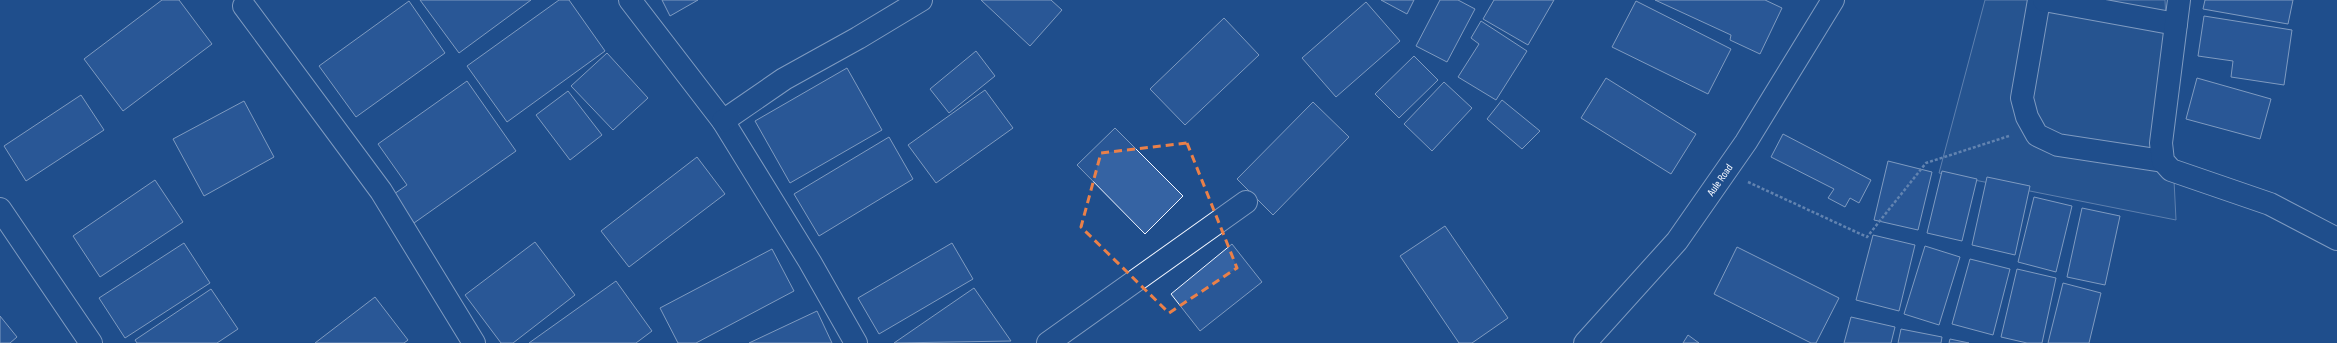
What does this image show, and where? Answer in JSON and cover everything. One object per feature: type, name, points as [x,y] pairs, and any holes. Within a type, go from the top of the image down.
[{"type":"street","points":[[630,0],[723,121],[810,262],[856,343]]},
{"type":"street","points":[[723,121],[784,79],[858,38],[921,0]]},
{"type":"street","name":"Aule Road","points":[[1585,343],[1677,241],[1746,142],[1833,0]]},
{"type":"street","points":[[2039,0],[2022,98],[2027,117],[2038,135],[2058,145],[2163,160]]},
{"type":"street","points":[[2044,0],[2176,24]]},
{"type":"street","points":[[2179,0],[2161,143],[2163,160],[2171,170],[2270,204],[2337,239]]},
{"type":"street","points":[[244,6],[381,191],[474,343]]},
{"type":"street","points":[[1048,343],[1246,202]]},
{"type":"street","points":[[0,209],[90,343]]},
{"type":"path","points":[[1726,172],[1867,237],[1926,163],[2033,128]]},
{"type":"highlighted area","points":[[1187,143],[1237,268],[1169,313],[1081,227],[1101,153]]},
{"type":"shaded area","points":[[1985,0],[2165,0],[2176,220],[1939,173]]},
{"type":"building","points":[[162,0],[179,0],[212,44],[123,111],[84,59]]},
{"type":"building","points":[[420,0],[531,0],[459,53]]},
{"type":"building","points":[[559,0],[569,0],[605,51],[507,122],[467,66]]},
{"type":"building","points":[[662,0],[698,0],[670,16]]},
{"type":"building","points":[[981,0],[1051,0],[1062,10],[1030,46]]},
{"type":"building","points":[[1381,0],[1414,0],[1407,14]]},
{"type":"building","points":[[1440,0],[1458,0],[1475,9],[1447,62],[1416,46]]},
{"type":"building","points":[[1494,0],[1554,0],[1528,45],[1483,19]]},
{"type":"building","points":[[1655,0],[1765,0],[1782,8],[1760,54],[1730,40],[1731,35]]},
{"type":"building","points":[[2205,0],[2293,0],[2288,24],[2203,9]]},
{"type":"building","points":[[409,1],[445,53],[356,117],[319,66]]},
{"type":"building","points":[[1636,1],[1731,49],[1708,94],[1612,47]]},
{"type":"building","points":[[1366,2],[1400,41],[1336,97],[1302,58]]},
{"type":"building","points":[[2204,16],[2292,30],[2284,85],[2231,77],[2233,61],[2198,56]]},
{"type":"building","points":[[1224,18],[1259,55],[1185,125],[1150,89]]},
{"type":"building","points":[[1481,21],[1527,51],[1496,100],[1458,77],[1479,44],[1471,38]]},
{"type":"building","points":[[976,51],[995,76],[949,113],[930,89]]},
{"type":"building","points":[[607,53],[648,98],[613,130],[571,86]]},
{"type":"building","points":[[1414,56],[1438,80],[1399,118],[1375,94]]},
{"type":"building","points":[[847,68],[882,130],[790,183],[755,121]]},
{"type":"building","points":[[1606,78],[1696,134],[1671,174],[1581,118]]},
{"type":"building","points":[[2197,78],[2271,99],[2260,139],[2186,119]]},
{"type":"building","points":[[467,81],[516,151],[414,223],[394,194],[407,185],[378,144]]},
{"type":"building","points":[[1444,82],[1472,108],[1432,151],[1404,124]]},
{"type":"building","points":[[985,90],[1013,128],[936,183],[908,145]]},
{"type":"building","points":[[568,91],[602,135],[570,160],[536,115]]},
{"type":"building","points":[[81,95],[104,130],[26,181],[4,146]]},
{"type":"building","points":[[1502,100],[1540,131],[1522,149],[1487,119]]},
{"type":"building","points":[[244,101],[274,157],[204,196],[173,139]]},
{"type":"building","points":[[1313,102],[1349,137],[1273,215],[1237,179]]},
{"type":"building","points":[[1115,128],[1183,196],[1145,234],[1077,165]]},
{"type":"building","points":[[1783,134],[1871,180],[1859,203],[1850,198],[1845,207],[1828,198],[1834,189],[1771,157]]},
{"type":"building","points":[[889,137],[913,179],[819,236],[794,194]]},
{"type":"building","points":[[697,157],[725,194],[629,267],[601,231]]},
{"type":"building","points":[[1888,161],[1932,172],[1918,230],[1874,220]]},
{"type":"building","points":[[1942,171],[1977,179],[1962,241],[1927,233]]},
{"type":"building","points":[[1987,177],[2030,186],[2015,255],[1972,245]]},
{"type":"building","points":[[155,180],[183,222],[100,277],[73,236]]},
{"type":"building","points":[[2034,197],[2072,206],[2056,272],[2018,262]]},
{"type":"building","points":[[2082,208],[2120,216],[2105,285],[2067,277]]},
{"type":"building","points":[[1445,226],[1508,318],[1472,343],[1459,343],[1400,256]]},
{"type":"building","points":[[1873,235],[1915,245],[1899,311],[1856,300]]},
{"type":"building","points":[[535,242],[575,295],[513,343],[501,343],[465,295]]},
{"type":"building","points":[[184,243],[210,283],[125,338],[99,298]]},
{"type":"building","points":[[952,243],[973,279],[879,334],[858,298]]},
{"type":"building","points":[[1232,244],[1262,282],[1200,331],[1171,294]]},
{"type":"building","points":[[1925,246],[1960,257],[1939,325],[1904,314]]},
{"type":"building","points":[[1737,247],[1839,298],[1816,343],[1811,343],[1714,294]]},
{"type":"building","points":[[772,249],[794,291],[696,343],[678,343],[660,308]]},
{"type":"building","points":[[1970,259],[2010,269],[1993,335],[1952,324]]},
{"type":"building","points":[[2017,269],[2056,278],[2042,343],[2027,343],[2001,337]]},
{"type":"building","points":[[616,281],[652,331],[636,343],[529,343]]},
{"type":"building","points":[[2063,283],[2101,293],[2089,343],[2048,343]]},
{"type":"building","points":[[974,288],[1011,341],[894,343]]},
{"type":"building","points":[[211,289],[238,329],[217,343],[137,343],[135,340]]},
{"type":"building","points":[[375,297],[408,340],[404,343],[315,343]]},
{"type":"building","points":[[817,311],[832,343],[749,343]]},
{"type":"building","points":[[0,316],[17,337],[10,343],[0,343]]},
{"type":"building","points":[[1851,317],[1895,327],[1891,343],[1844,343]]},
{"type":"building","points":[[1901,329],[1942,337],[1941,343],[1898,343]]},
{"type":"building","points":[[1688,335],[1699,343],[1683,343]]},
{"type":"building","points":[[1950,339],[1969,343],[1949,343]]}]
